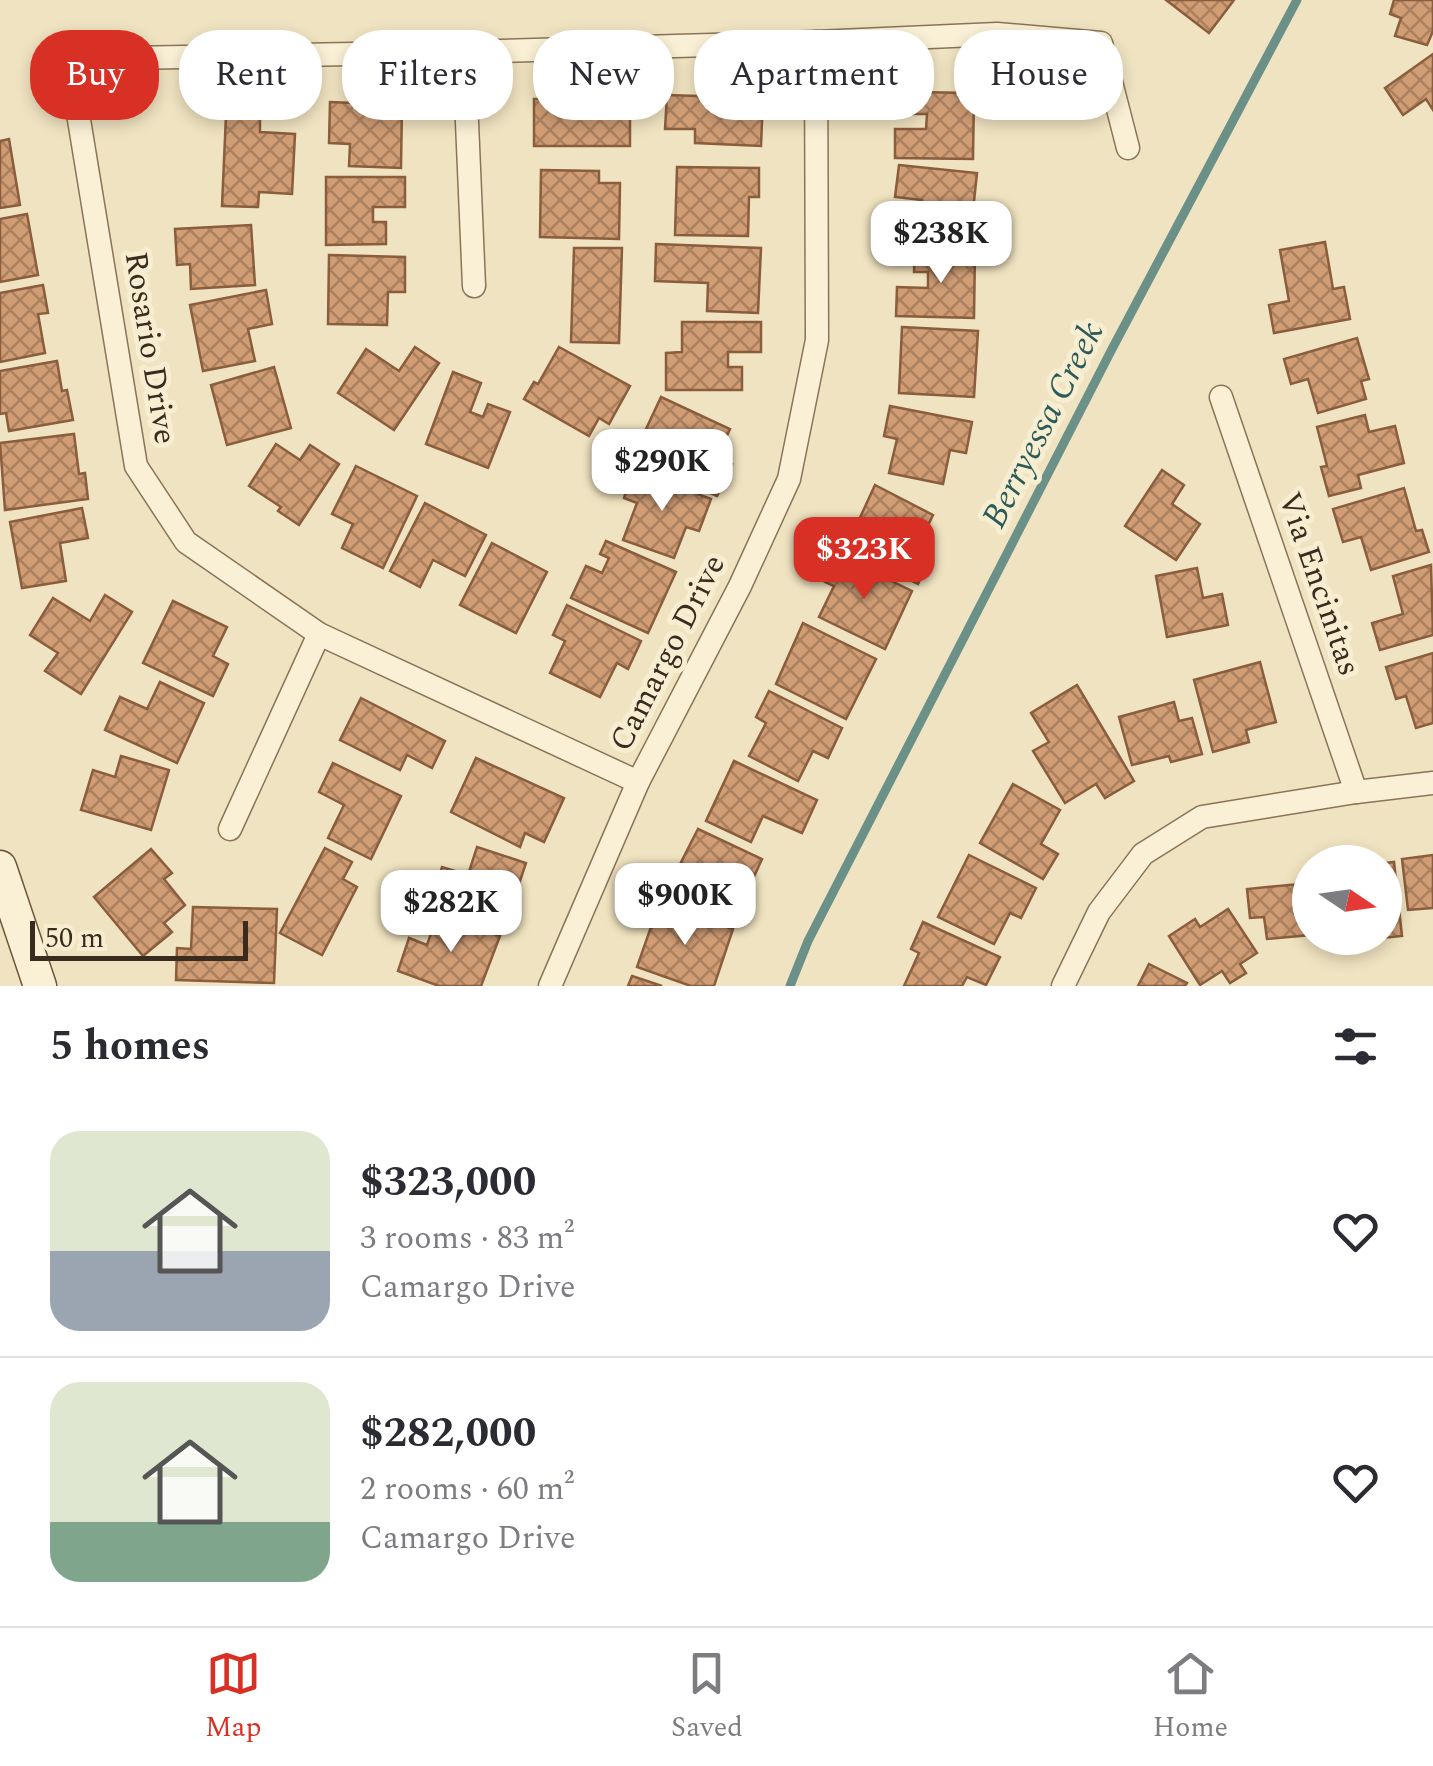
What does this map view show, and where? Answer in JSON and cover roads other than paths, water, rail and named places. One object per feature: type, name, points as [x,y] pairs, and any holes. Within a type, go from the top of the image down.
[{"type":"main road","points":[[0,867],[40,986]]},
{"type":"street","points":[[934,37],[997,34],[1100,43],[1128,148]]},
{"type":"street","points":[[513,51],[694,45]]},
{"type":"street","name":"Rosario Drive","points":[[342,54],[69,59],[136,466],[186,542],[320,634],[638,782]]},
{"type":"street","points":[[467,120],[474,286]]},
{"type":"street","name":"Camargo Drive","points":[[550,986],[638,782],[740,586],[789,479],[818,340],[817,120]]},
{"type":"street","name":"Via Encinitas","points":[[1221,397],[1356,792]]},
{"type":"street","points":[[230,830],[320,634]]},
{"type":"street","points":[[1062,986],[1099,912],[1143,854],[1202,817],[1433,784]]},
{"type":"waterway","name":"Berryessa Creek","points":[[790,986],[808,941],[1112,349],[1297,0]]}]
